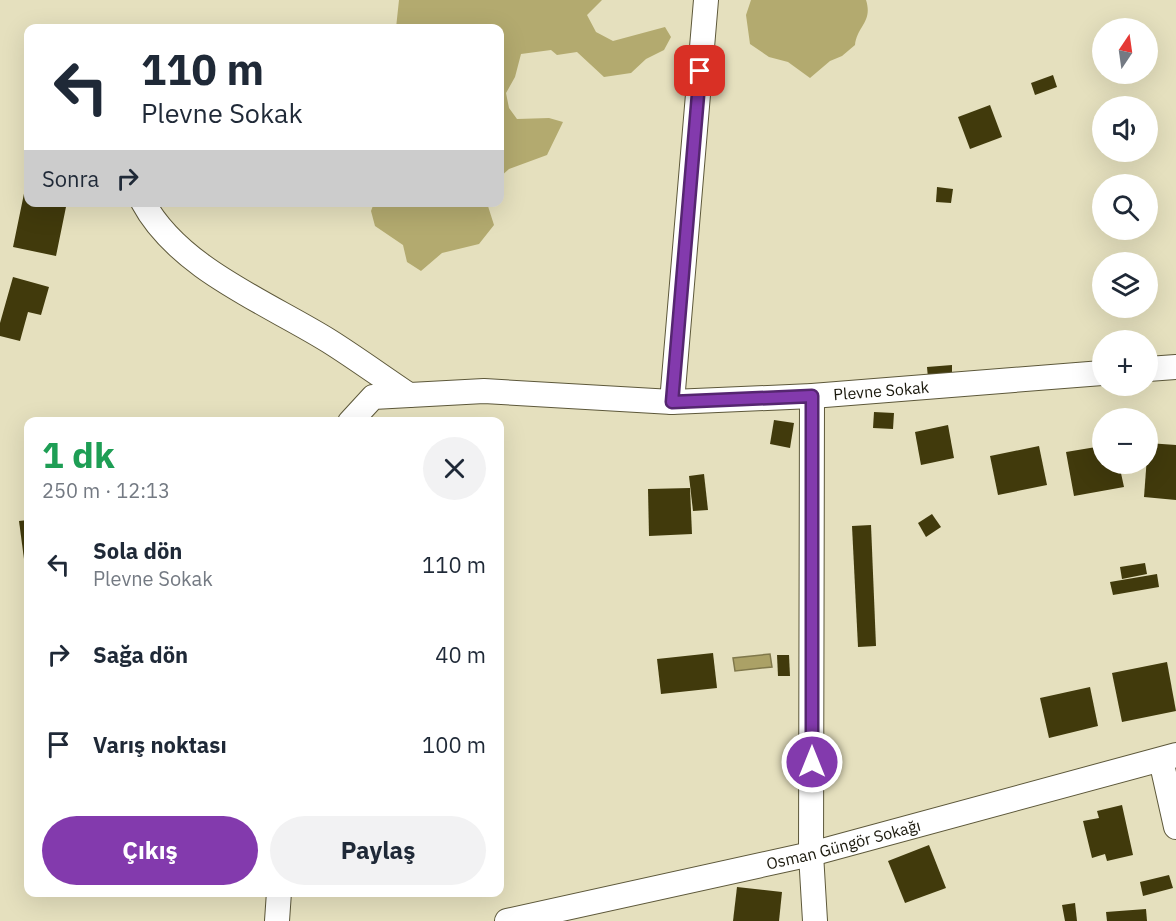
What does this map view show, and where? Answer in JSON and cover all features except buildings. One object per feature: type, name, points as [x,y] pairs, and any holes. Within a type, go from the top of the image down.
[{"type":"street","points":[[672,402],[706,0]]},
{"type":"street","points":[[146,207],[153,221],[197,264],[330,341],[409,395]]},
{"type":"street","points":[[1158,368],[1176,367]]},
{"type":"street","name":"Plevne Sokak","points":[[355,417],[373,397],[484,391],[672,402],[812,396],[1092,374]]},
{"type":"street","points":[[812,396],[812,854],[815,921]]},
{"type":"street","points":[[1168,758],[1176,827]]},
{"type":"street","name":"Osman Güngör Sokağı","points":[[507,921],[812,854],[1168,758]]},
{"type":"street","points":[[277,921],[279,897]]},
{"type":"shaded area","points":[[399,0],[602,0],[587,15],[596,32],[613,41],[665,27],[671,37],[664,50],[646,59],[631,73],[604,77],[577,52],[557,55],[551,50],[521,54],[515,77],[506,93],[509,108],[517,119],[549,118],[563,122],[547,155],[509,169],[504,173],[504,24],[396,24]]},
{"type":"shaded area","points":[[751,0],[866,0],[868,14],[855,45],[842,56],[830,61],[810,78],[788,62],[769,57],[750,44],[746,15]]},
{"type":"shaded area","points":[[372,207],[488,207],[494,225],[479,244],[442,253],[421,271],[407,262],[403,245],[375,226],[371,211]]},
{"type":"shaded area","points":[[770,654],[772,667],[735,671],[733,658]]},
{"type":"route","points":[[700,71],[672,402],[812,396],[812,762]]}]
